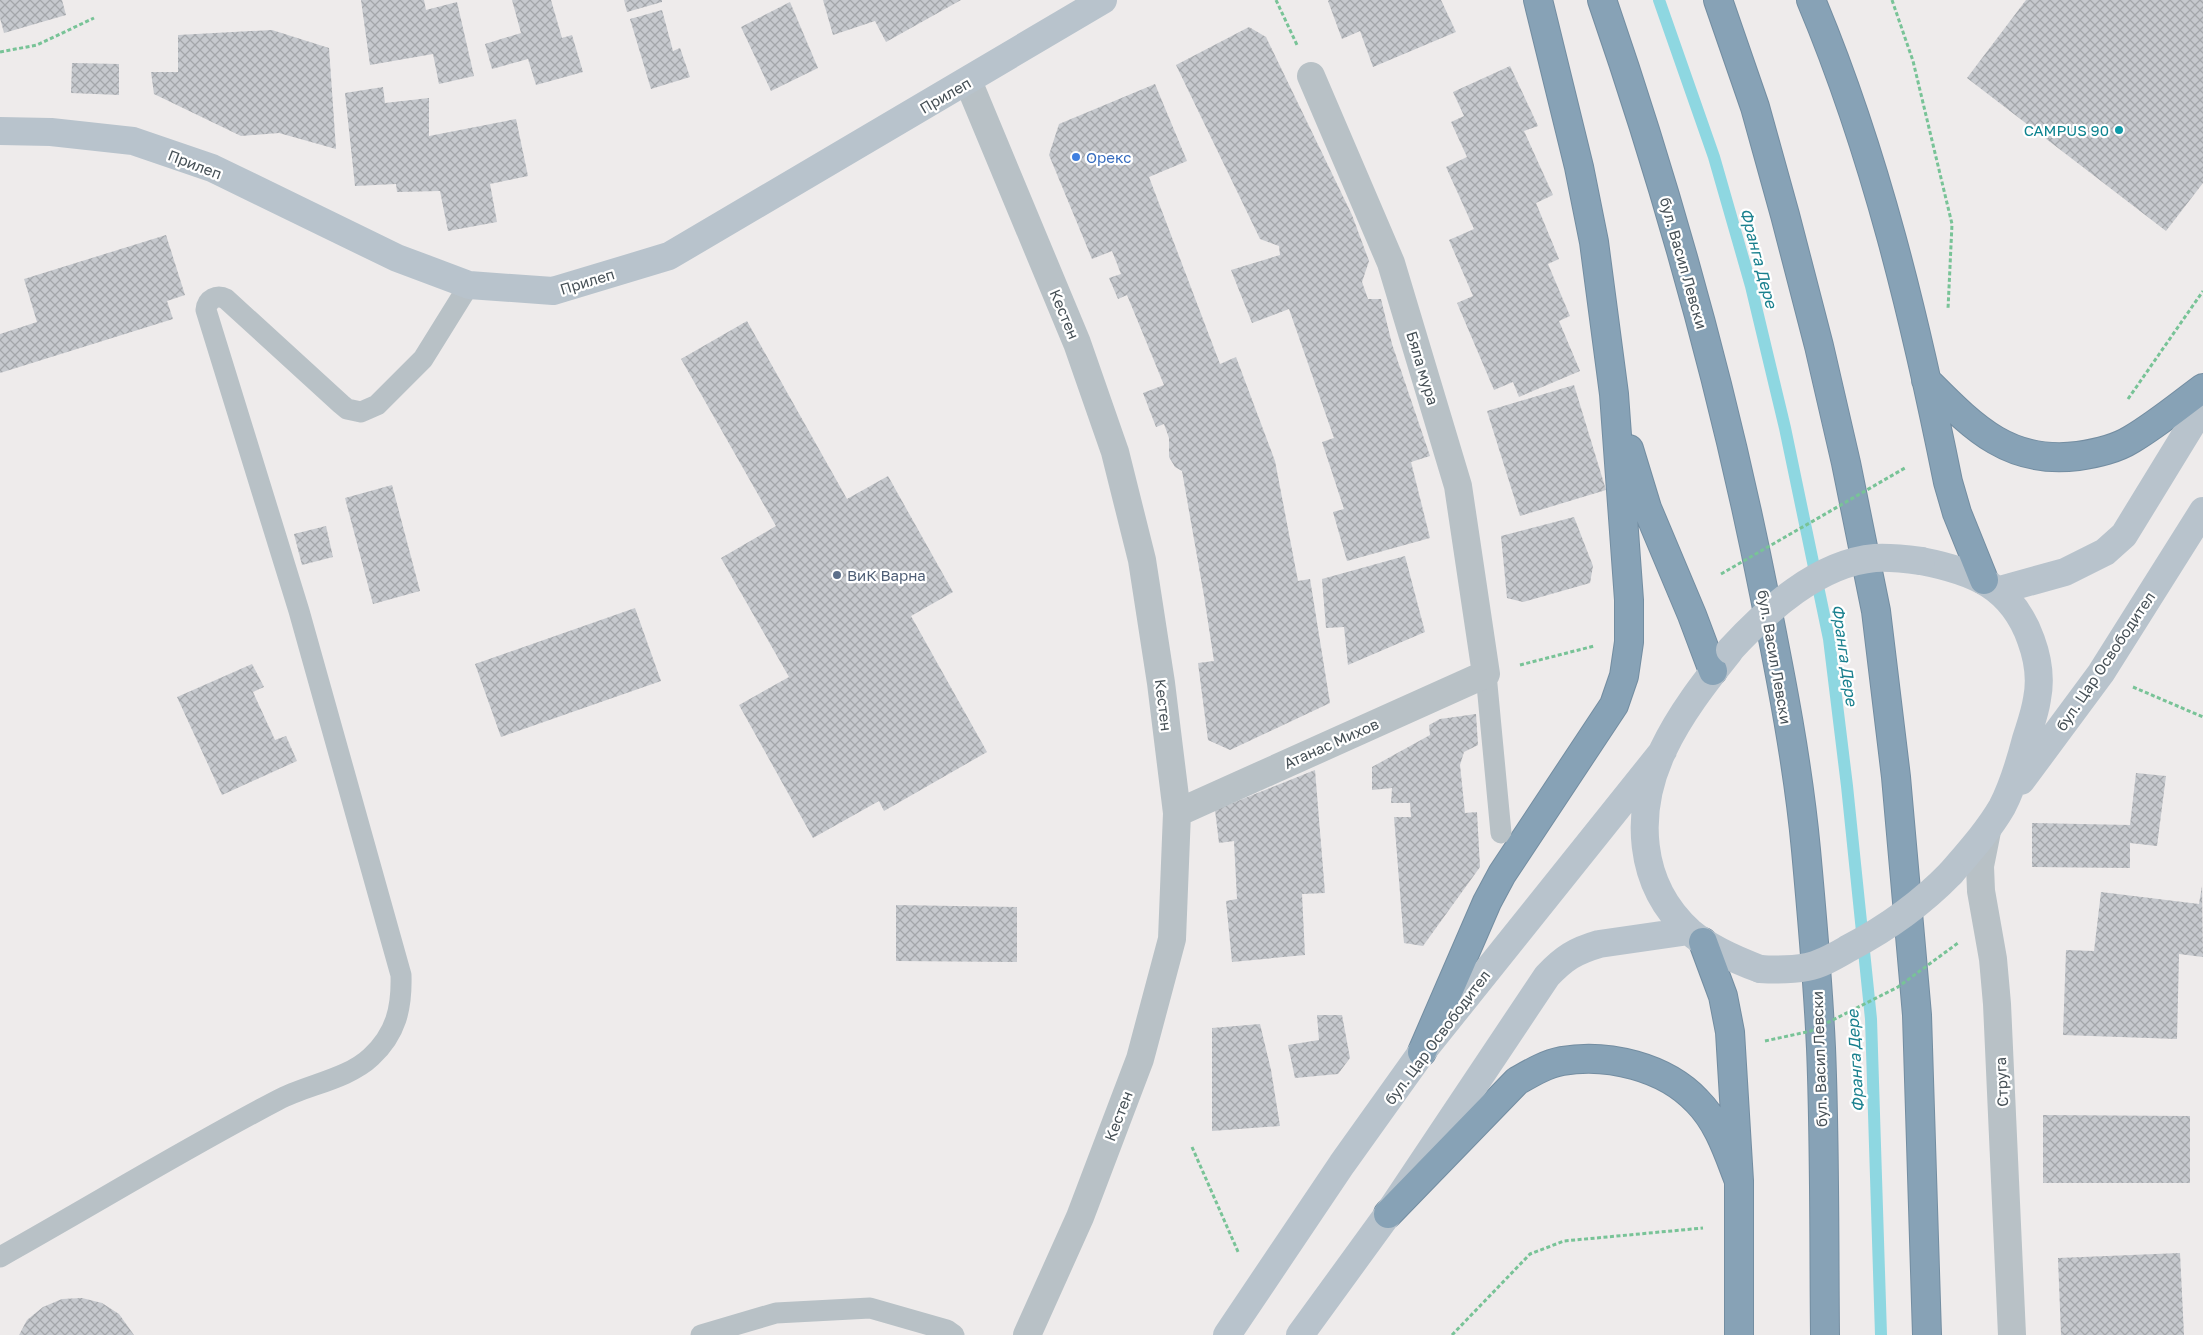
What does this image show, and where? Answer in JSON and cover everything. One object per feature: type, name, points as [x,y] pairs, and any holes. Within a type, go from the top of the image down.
[{"type":"highway","points":[[1422,1052],[1487,902],[1502,874],[1614,705],[1624,676],[1629,642],[1629,600],[1614,394],[1594,242],[1579,167],[1538,0]]},
{"type":"highway","name":"бул. Васил Левски","points":[[1602,0],[1638,104],[1716,374],[1739,468],[1775,648],[1806,847],[1815,964],[1821,1047],[1825,1335]]},
{"type":"highway","points":[[1718,0],[1755,108],[1788,224],[1846,463],[1876,611],[1896,777],[1916,1015],[1927,1335]]},
{"type":"highway","points":[[1811,0],[1844,81],[1884,207],[1926,380],[1948,482],[1957,513],[1992,585]]},
{"type":"highway","points":[[1926,380],[1958,412],[1995,441],[2018,452],[2040,457],[2068,457],[2114,449],[2132,439],[2203,388]]},
{"type":"highway","points":[[1614,394],[1647,508],[1692,615],[1721,661]]},
{"type":"highway","points":[[1696,936],[1724,996],[1730,1032],[1739,1181],[1739,1335]]},
{"type":"highway","points":[[1388,1214],[1517,1081],[1539,1069],[1562,1062],[1588,1060],[1618,1062],[1645,1068],[1672,1080],[1697,1100],[1710,1117],[1723,1138],[1739,1181]]},
{"type":"main road","name":"Прилеп","points":[[0,131],[50,132],[133,141],[212,168],[397,258],[470,285],[553,291],[669,256],[968,82],[1104,0]]},
{"type":"main road","points":[[1992,585],[2065,572],[2105,552],[2124,534],[2203,406]]},
{"type":"main road","name":"бул. Цар Освободител","points":[[2002,806],[2101,673],[2203,511]]},
{"type":"main road","points":[[1874,558],[1921,561],[1962,572],[1992,585],[2015,607],[2026,627],[2035,651],[2039,673],[2038,698],[2020,761],[2002,806],[1987,830],[1951,873],[1903,916],[1869,938],[1829,959],[1807,967],[1783,970],[1760,969],[1741,962],[1696,936],[1660,895],[1647,861],[1645,813],[1651,784],[1663,751],[1695,696],[1721,661],[1759,620],[1781,602],[1805,585],[1854,562],[1874,558]]},
{"type":"main road","name":"бул. Цар Освободител","points":[[1227,1335],[1342,1164],[1422,1052],[1663,751]]},
{"type":"main road","points":[[1300,1335],[1388,1214],[1547,976],[1561,960],[1598,944],[1696,936]]},
{"type":"street","name":"Бяла мура","points":[[1311,76],[1391,263],[1458,486],[1486,674]]},
{"type":"street","name":"Кестен","points":[[968,82],[1077,343],[1115,452],[1142,560],[1161,683],[1177,812],[1172,939],[1140,1059],[1080,1217],[1027,1335]]},
{"type":"street","name":"Атанас Михов","points":[[1177,812],[1486,674]]},
{"type":"street","name":"Струга","points":[[1987,830],[1980,866],[1981,891],[1993,959],[1997,1004],[2012,1335]]},
{"type":"lane","points":[[0,1257],[280,1099],[350,1070],[375,1053],[386,1042],[396,1021],[401,998],[401,975],[298,611],[206,306],[212,298],[219,296],[226,299],[341,404],[347,409],[361,412],[377,405],[423,358],[470,285]]},
{"type":"lane","points":[[1486,674],[1501,833]]},
{"type":"lane","points":[[701,1335],[776,1313],[870,1308],[947,1330],[954,1335]]},
{"type":"path","points":[[1276,0],[1311,76]]},
{"type":"path","points":[[0,52],[37,45],[94,18]]},
{"type":"path","points":[[2124,403],[2203,291]]},
{"type":"path","points":[[1721,574],[1905,468]]},
{"type":"path","points":[[1486,674],[1597,645]]},
{"type":"path","points":[[2101,673],[2203,717]]},
{"type":"path","points":[[1766,1040],[1811,1031],[1898,987],[1958,943]]},
{"type":"path","points":[[1192,1147],[1256,1292]]},
{"type":"path","points":[[1452,1335],[1530,1254],[1564,1241],[1703,1228]]},
{"type":"building","points":[[0,0],[62,0],[66,15],[4,33],[0,18]]},
{"type":"building","points":[[361,0],[424,0],[426,10],[457,2],[474,76],[439,84],[433,54],[370,65]]},
{"type":"building","points":[[512,0],[551,0],[562,38],[572,35],[583,72],[536,85],[528,59],[492,69],[485,44],[521,33]]},
{"type":"building","points":[[624,0],[662,0],[662,2],[627,12]]},
{"type":"building","points":[[823,0],[961,0],[886,42],[875,21],[833,35]]},
{"type":"building","points":[[1329,0],[1441,0],[1456,32],[1373,67],[1360,31],[1342,39]]},
{"type":"building","name":"CAMPUS 90","points":[[2026,0],[2203,0],[2203,183],[2166,231],[1967,78]]},
{"type":"building","points":[[790,2],[818,68],[771,91],[741,27]]},
{"type":"building","points":[[662,10],[673,51],[680,48],[690,77],[651,89],[630,19]]},
{"type":"building","points":[[1249,27],[1266,37],[1352,215],[1369,261],[1362,282],[1368,299],[1381,299],[1392,344],[1430,456],[1411,462],[1430,538],[1347,561],[1333,512],[1344,509],[1322,442],[1334,438],[1289,309],[1252,323],[1231,270],[1280,255],[1279,246],[1260,239],[1176,65]]},
{"type":"building","points":[[272,30],[329,48],[336,149],[279,133],[241,136],[154,94],[151,72],[178,72],[178,35]]},
{"type":"building","points":[[72,63],[119,64],[119,95],[71,93]]},
{"type":"building","points":[[1510,66],[1538,126],[1524,131],[1553,195],[1536,203],[1559,259],[1548,264],[1570,316],[1559,321],[1580,371],[1519,397],[1513,382],[1494,390],[1457,303],[1473,296],[1449,240],[1474,229],[1446,167],[1467,157],[1451,122],[1464,116],[1453,92]]},
{"type":"building","points":[[1155,84],[1187,161],[1149,177],[1220,364],[1236,357],[1275,461],[1298,581],[1310,579],[1330,703],[1230,750],[1208,740],[1198,663],[1214,661],[1182,471],[1175,467],[1169,457],[1169,438],[1164,424],[1156,427],[1143,393],[1164,385],[1127,295],[1118,299],[1109,278],[1121,274],[1112,251],[1092,259],[1049,155],[1059,124]]},
{"type":"building","points":[[383,87],[385,103],[429,98],[429,136],[516,119],[528,176],[490,184],[497,222],[448,231],[440,191],[397,192],[396,184],[355,186],[345,93]]},
{"type":"building","points":[[166,235],[185,295],[167,301],[173,319],[0,373],[0,334],[37,322],[24,279]]},
{"type":"building","name":"ВиК Варна","points":[[747,321],[847,499],[888,476],[953,592],[911,616],[987,752],[884,811],[879,801],[813,838],[739,705],[789,677],[721,558],[776,526],[681,359]]},
{"type":"building","points":[[1574,385],[1606,490],[1520,516],[1487,411]]},
{"type":"building","points":[[392,485],[420,591],[373,604],[345,498]]},
{"type":"building","points":[[1574,517],[1593,566],[1590,583],[1523,602],[1507,598],[1501,536]]},
{"type":"building","points":[[326,526],[333,557],[302,565],[294,534]]},
{"type":"building","points":[[1405,556],[1425,632],[1348,665],[1344,627],[1326,628],[1322,579]]},
{"type":"building","points":[[635,608],[661,681],[501,737],[475,664]]},
{"type":"building","points":[[252,664],[264,687],[253,692],[275,740],[286,736],[297,761],[222,795],[177,697]]},
{"type":"building","points":[[1476,714],[1478,745],[1464,752],[1460,765],[1465,813],[1477,812],[1480,867],[1423,946],[1404,943],[1394,817],[1411,817],[1410,803],[1391,803],[1392,788],[1372,790],[1372,767],[1430,735],[1429,725],[1440,719]]},
{"type":"building","points":[[1315,770],[1325,893],[1302,894],[1305,955],[1232,962],[1226,901],[1237,899],[1234,841],[1219,843],[1215,810]]},
{"type":"building","points":[[2136,773],[2166,776],[2157,846],[2130,843],[2130,868],[2032,867],[2032,823],[2130,825]]},
{"type":"building","points":[[2202,886],[2203,957],[2179,954],[2177,1039],[2063,1035],[2066,950],[2094,951],[2101,892],[2199,904]]},
{"type":"building","points":[[896,905],[1017,907],[1017,962],[896,961]]},
{"type":"building","points":[[1317,1015],[1342,1015],[1350,1058],[1338,1074],[1295,1078],[1288,1045],[1319,1040]]},
{"type":"building","points":[[1260,1024],[1271,1070],[1280,1126],[1212,1131],[1212,1028]]},
{"type":"building","points":[[2043,1115],[2190,1116],[2190,1183],[2043,1183]]},
{"type":"building","points":[[2180,1253],[2184,1335],[2061,1335],[2058,1258]]},
{"type":"building","points":[[82,1298],[102,1303],[119,1314],[134,1335],[19,1335],[27,1320],[43,1307],[62,1299]]},
{"type":"waterway","name":"Франга Дере","points":[[1659,0],[1714,157],[1751,286],[1785,428],[1829,639],[1847,786],[1871,1019],[1881,1335]]},
{"type":"place","name":"CAMPUS 90","points":[[2119,130]]},
{"type":"place","name":"Орекс","points":[[1076,157]]},
{"type":"place","name":"ВиК Варна","points":[[837,575]]}]
